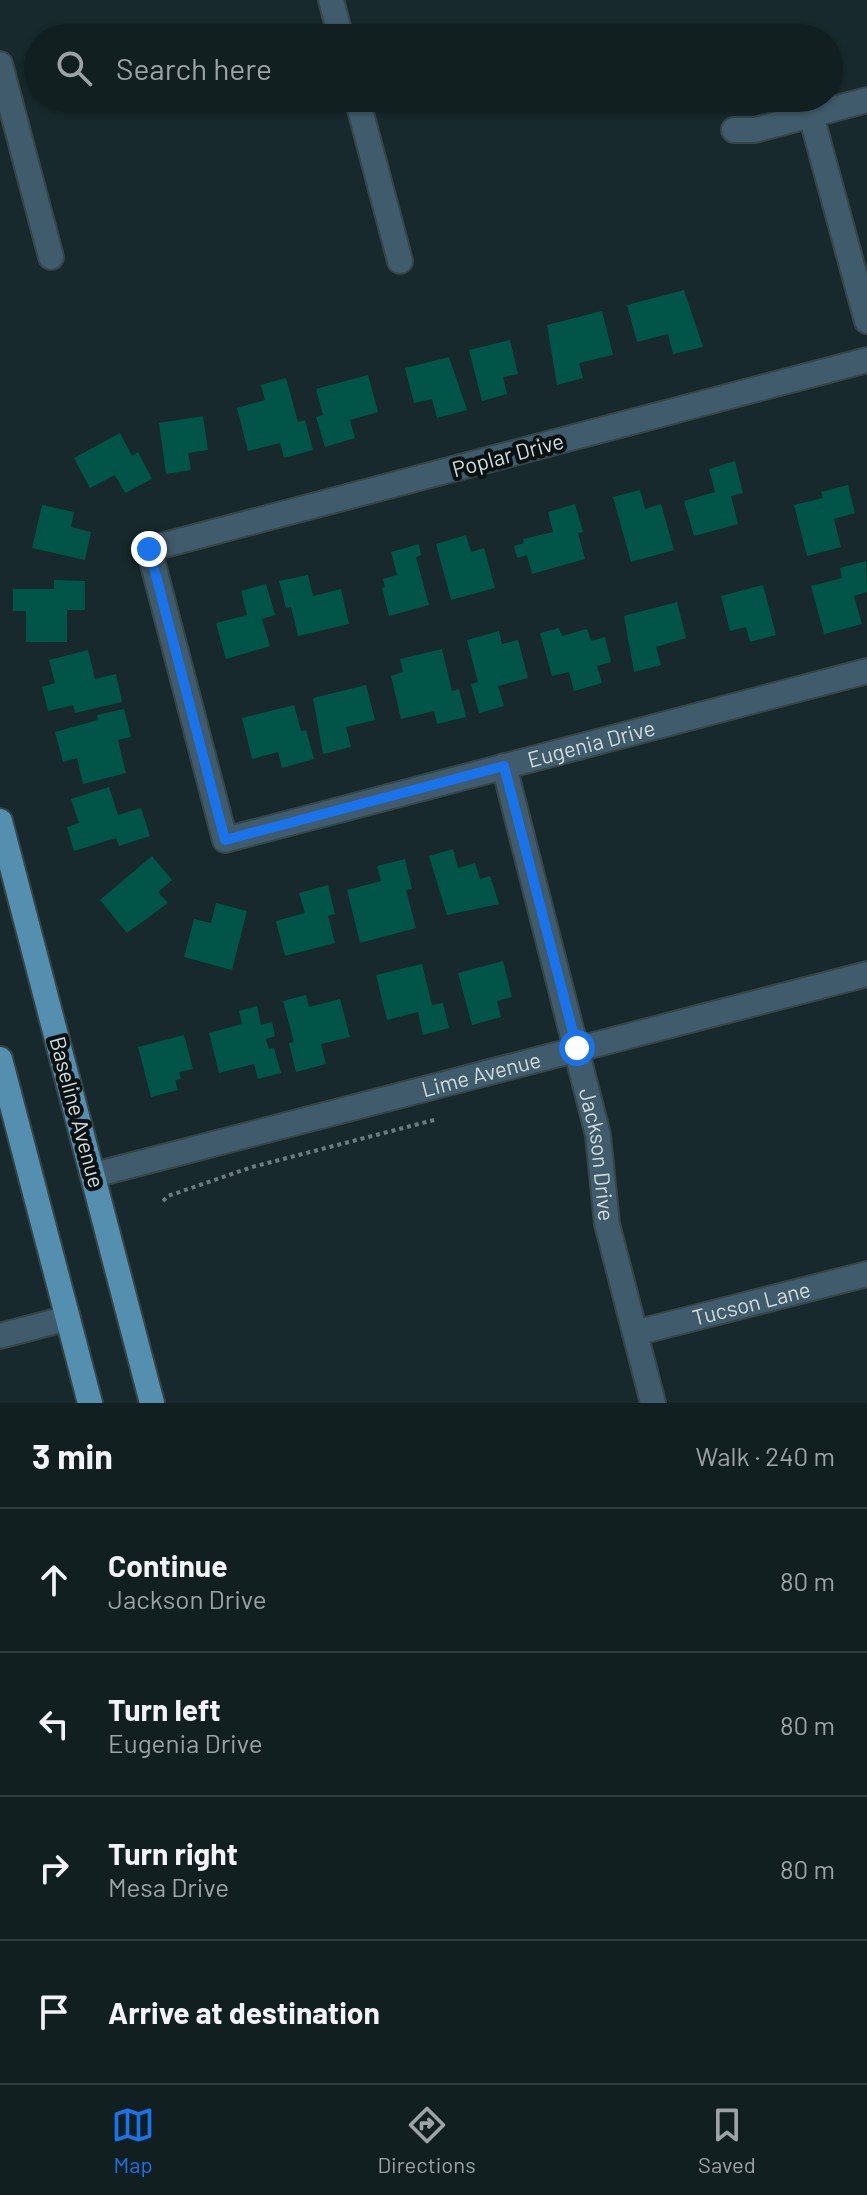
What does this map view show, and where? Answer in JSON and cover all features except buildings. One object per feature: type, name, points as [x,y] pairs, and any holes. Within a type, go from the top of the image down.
[{"type":"main road","name":"Baseline Avenue","points":[[0,821],[152,1403]]},
{"type":"main road","points":[[0,1059],[90,1403]]},
{"type":"street","points":[[331,0],[337,24]]},
{"type":"street","points":[[0,64],[51,257]]},
{"type":"street","points":[[843,106],[867,100]]},
{"type":"street","points":[[361,112],[400,261]]},
{"type":"street","points":[[734,130],[755,130],[822,112]]},
{"type":"street","points":[[811,115],[867,321]]},
{"type":"street","name":"Poplar Drive","points":[[225,840],[149,549],[867,360]]},
{"type":"street","name":"Eugenia Drive","points":[[225,840],[867,671]]},
{"type":"street","name":"Jackson Drive","points":[[504,766],[598,1135],[607,1224],[653,1403]]},
{"type":"street","name":"Lime Avenue","points":[[94,1175],[867,974]]},
{"type":"street","name":"Tucson Lane","points":[[635,1333],[867,1274]]},
{"type":"street","points":[[0,1336],[68,1318]]},
{"type":"path","points":[[163,1201],[168,1196],[252,1167],[438,1119]]},
{"type":"route","points":[[149,549],[225,840],[504,766],[577,1048]]}]
